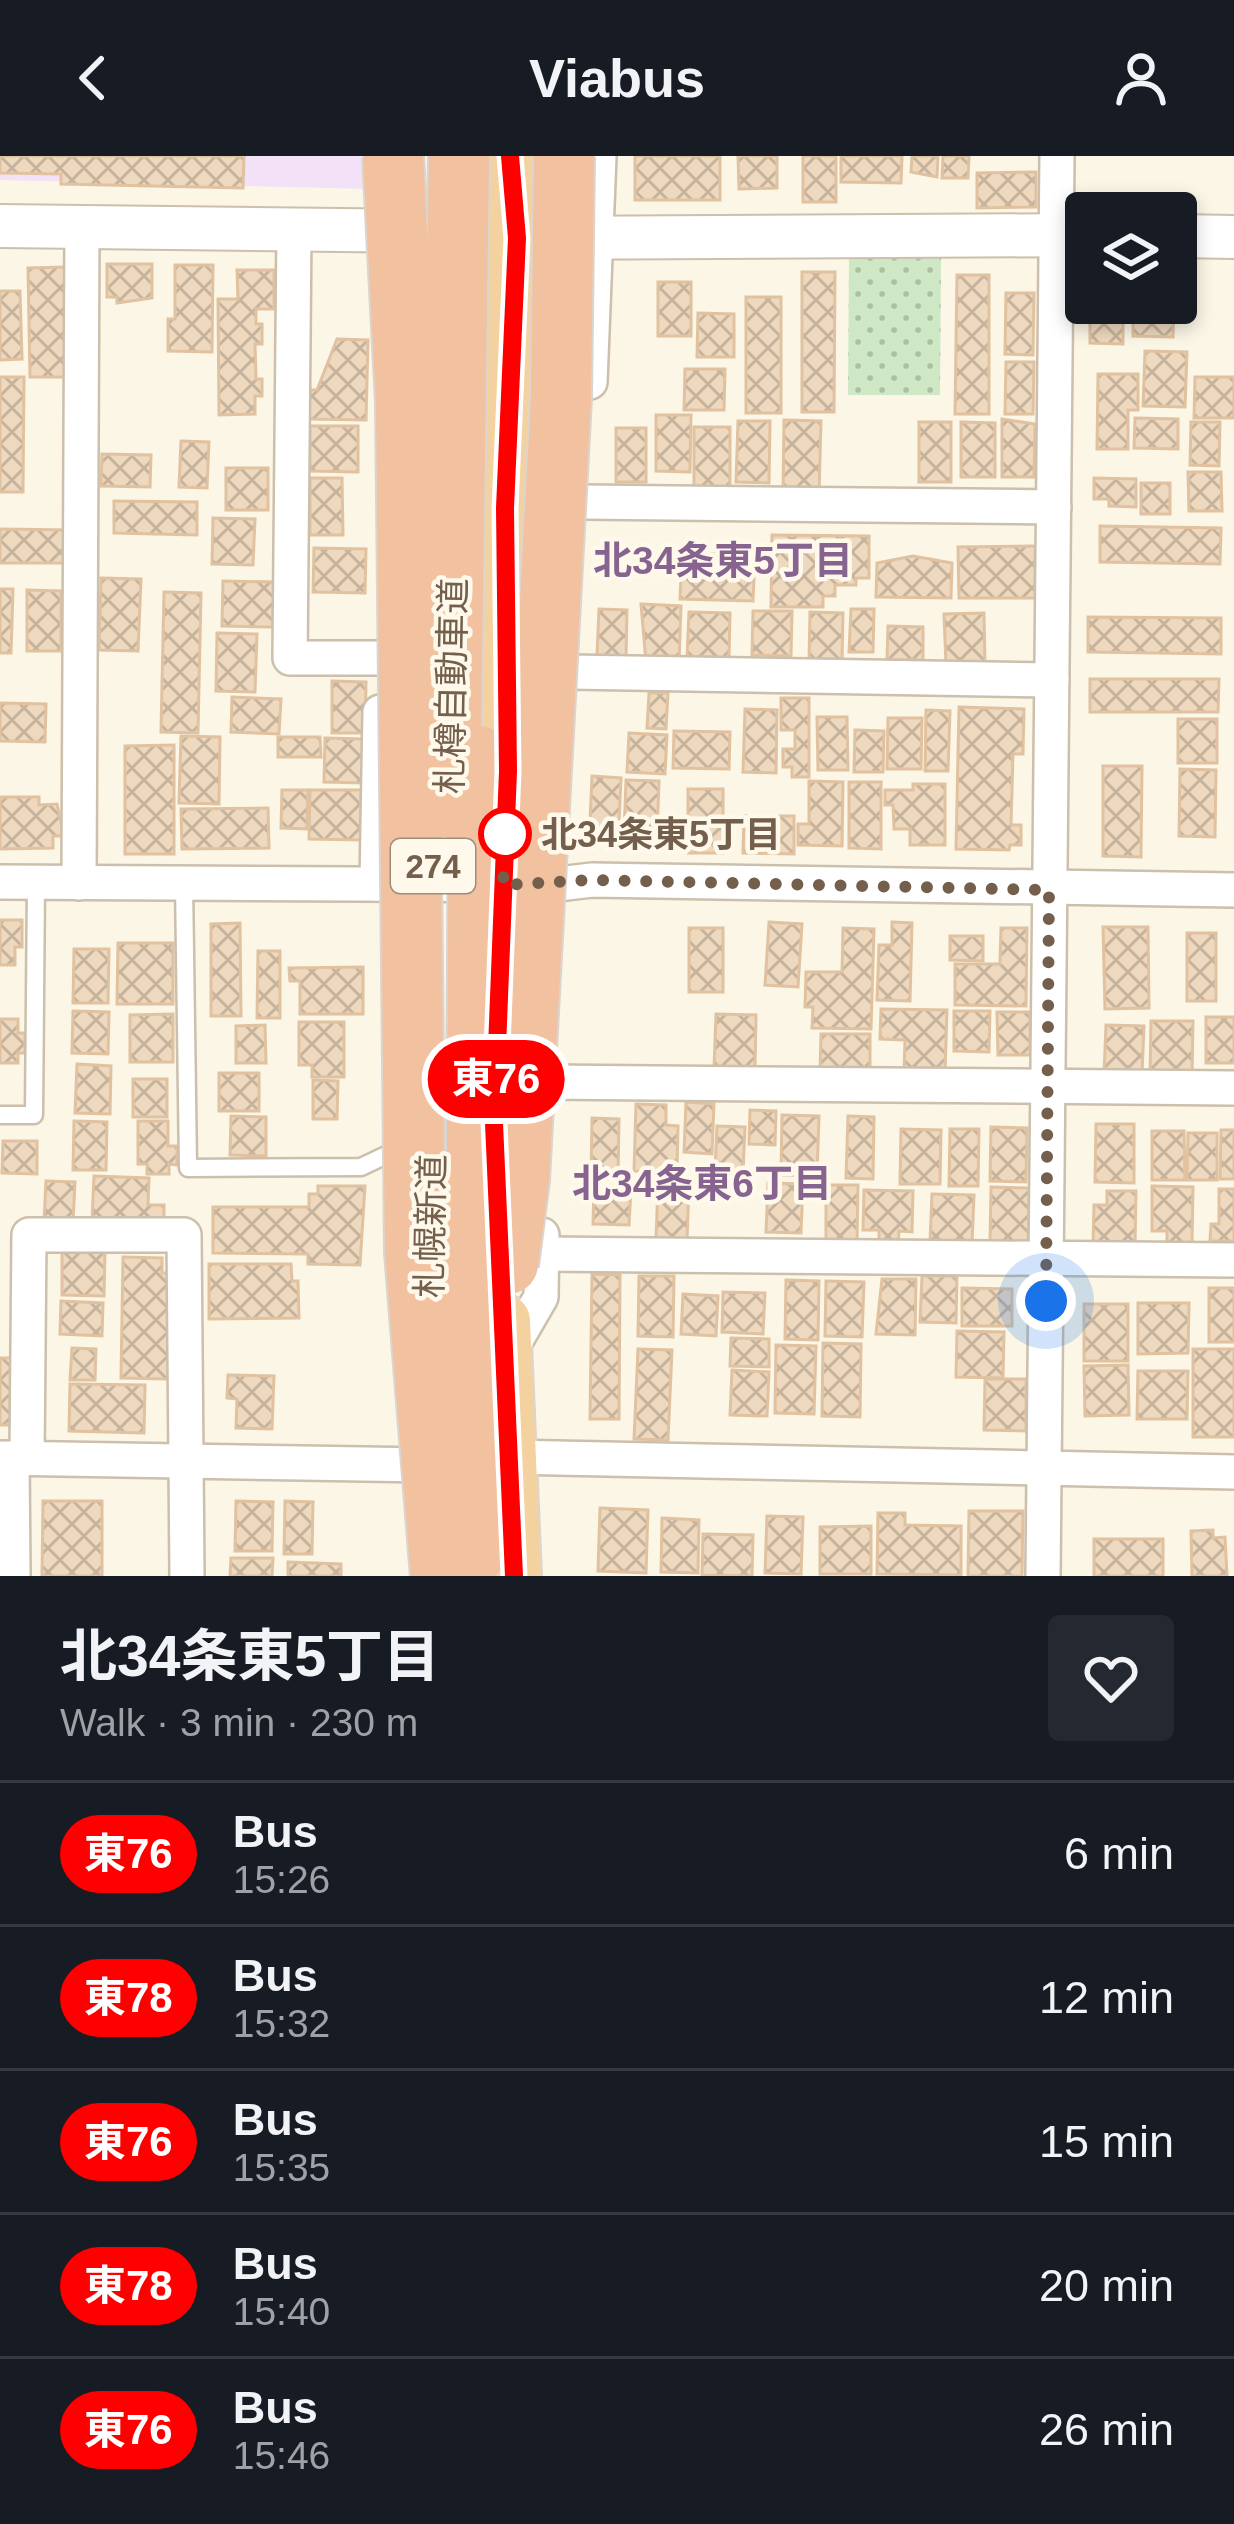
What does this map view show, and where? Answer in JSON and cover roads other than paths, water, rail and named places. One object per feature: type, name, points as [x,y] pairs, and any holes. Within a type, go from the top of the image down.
[{"type":"highway","points":[[393,156],[406,402],[415,1252],[444,1576]]},
{"type":"highway","name":"札幌新道","points":[[423,1576],[443,156]]},
{"type":"highway","name":"札樽自動車道","points":[[444,1576],[459,156]]},
{"type":"highway","name":"札樽自動車道","points":[[476,1576],[479,695],[491,156]]},
{"type":"highway","name":"札幌新道","points":[[510,156],[517,238],[505,508],[508,771],[527,885],[494,1123],[514,1576]]},
{"type":"highway","points":[[475,1508],[519,1179],[561,398],[564,156]]},
{"type":"street","points":[[508,771],[570,680],[584,502],[599,156]]},
{"type":"street","points":[[1057,156],[1065,201]]},
{"type":"street","points":[[0,226],[442,231],[517,238],[1065,235]]},
{"type":"street","points":[[79,883],[82,228]]},
{"type":"street","points":[[294,230],[290,658],[381,658]]},
{"type":"street","points":[[1197,236],[1234,237]]},
{"type":"street","points":[[1042,1576],[1054,508],[1065,324]]},
{"type":"street","points":[[377,884],[386,381],[439,333]]},
{"type":"street","points":[[584,502],[1054,508]]},
{"type":"street","points":[[570,672],[1052,680]]},
{"type":"street","points":[[0,882],[527,885],[592,880],[1234,890]]},
{"type":"street","points":[[504,1360],[542,1298],[545,1082],[527,885]]},
{"type":"street","points":[[545,1082],[1234,1088]]},
{"type":"street","points":[[13,1576],[13,1458],[29,1235],[184,1235],[182,1460],[187,1576]]},
{"type":"street","points":[[542,1255],[1234,1260]]},
{"type":"street","points":[[508,1457],[1234,1472]]},
{"type":"street","points":[[13,1458],[427,1465]]},
{"type":"lane","points":[[0,1115],[34,1115],[35,883]]},
{"type":"lane","points":[[184,884],[188,1168],[362,1167],[393,1148],[431,1148]]},
{"type":"place","name":"北34条東5丁目","points":[[505,834]]},
{"type":"district","name":"北34条東5丁目","points":[[723,560]]},
{"type":"district","name":"北34条東6丁目","points":[[702,1183]]}]
